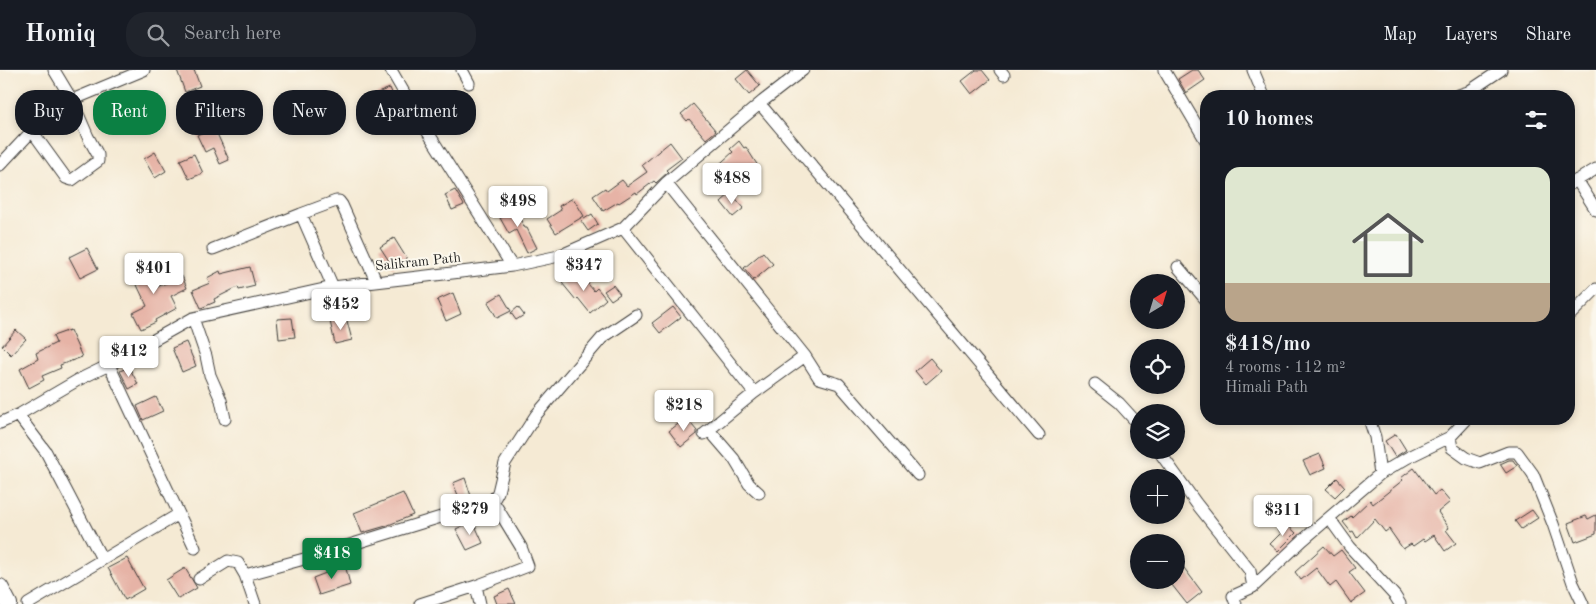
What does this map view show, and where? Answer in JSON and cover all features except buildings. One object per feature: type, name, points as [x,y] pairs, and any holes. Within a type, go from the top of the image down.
[{"type":"street","points":[[54,70],[66,90]]},
{"type":"street","points":[[83,95],[144,70]]},
{"type":"street","points":[[391,70],[417,115],[512,266]]},
{"type":"street","points":[[462,70],[469,83]]},
{"type":"street","name":"Salikram Path","points":[[0,423],[18,415],[78,380],[109,365],[193,318],[333,287],[512,266],[559,256],[623,228],[666,183],[803,70]]},
{"type":"street","points":[[1164,70],[1200,131]]},
{"type":"street","points":[[1253,70],[1261,90]]},
{"type":"street","points":[[1471,90],[1501,70]]},
{"type":"street","points":[[760,104],[1039,435]]},
{"type":"street","points":[[34,135],[66,178],[72,180],[98,161],[98,154],[83,126]]},
{"type":"street","points":[[0,165],[29,135]]},
{"type":"street","points":[[1575,182],[1596,169]]},
{"type":"street","points":[[666,183],[805,356],[819,378],[839,384],[918,475]]},
{"type":"street","points":[[1575,185],[1596,210]]},
{"type":"street","points":[[213,249],[339,201],[376,281]]},
{"type":"street","points":[[301,214],[333,287]]},
{"type":"street","points":[[623,228],[754,393]]},
{"type":"street","points":[[1178,267],[1200,293]]},
{"type":"street","points":[[1575,310],[1596,289]]},
{"type":"street","points":[[245,575],[304,560],[493,501],[498,492],[505,463],[536,415],[602,338],[636,315]]},
{"type":"street","points":[[193,318],[206,356],[210,375],[221,400],[225,419]]},
{"type":"street","points":[[759,493],[749,484],[734,459],[707,432],[754,393],[805,356]]},
{"type":"street","points":[[109,365],[195,548]]},
{"type":"street","points":[[1095,384],[1119,403],[1130,415]]},
{"type":"street","points":[[18,415],[46,452],[102,559]]},
{"type":"street","points":[[1370,425],[1375,437],[1380,474]]},
{"type":"street","points":[[1236,604],[1234,596],[1253,587],[1328,518],[1380,474],[1450,436],[1461,425]]},
{"type":"street","points":[[1450,436],[1452,448],[1466,458],[1480,463],[1508,452],[1518,452],[1533,474],[1553,524],[1573,583],[1583,604]]},
{"type":"street","points":[[1164,459],[1196,503],[1250,571],[1253,587]]},
{"type":"street","points":[[420,604],[476,586],[528,566],[520,547],[493,501]]},
{"type":"street","points":[[28,604],[179,514]]},
{"type":"street","points":[[1328,518],[1350,547],[1395,596],[1400,604]]},
{"type":"street","points":[[199,579],[228,561],[238,563],[245,575],[255,604]]},
{"type":"street","points":[[476,586],[480,604]]},
{"type":"street","points":[[0,587],[9,604]]}]
